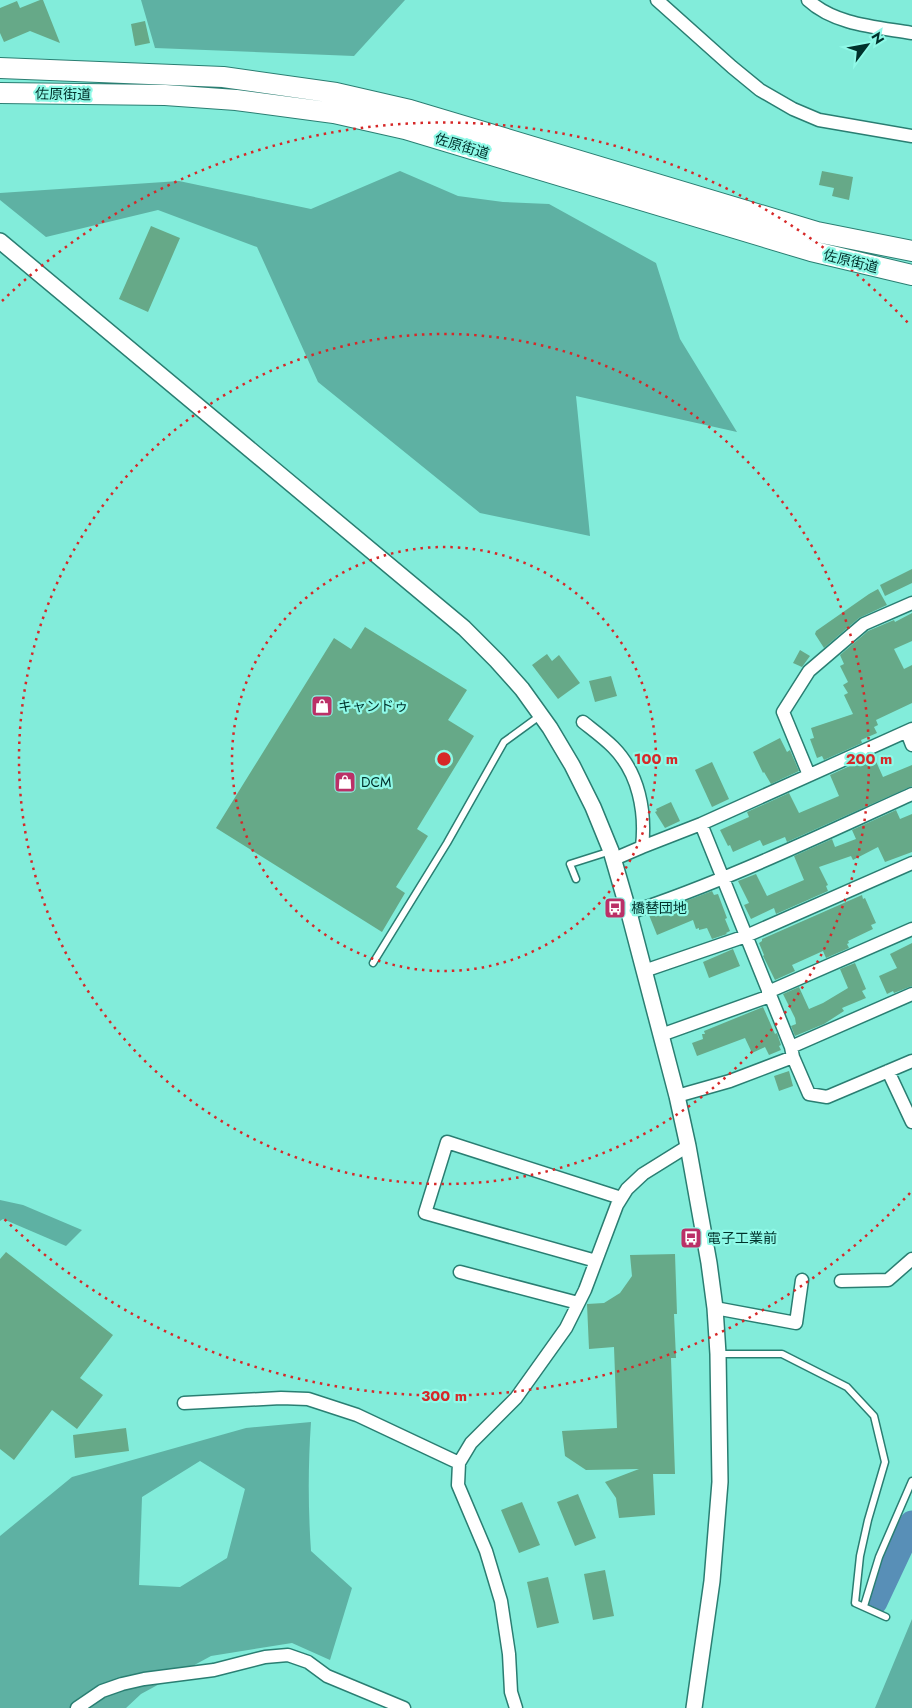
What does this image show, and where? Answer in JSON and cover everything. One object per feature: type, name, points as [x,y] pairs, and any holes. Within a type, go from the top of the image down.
[{"type":"highway","name":"佐原街道","points":[[0,68],[223,76],[336,93],[410,110],[479,130],[912,275]]},
{"type":"highway","name":"佐原街道","points":[[0,93],[165,95],[236,100],[334,113],[405,129],[814,242],[912,251]]},
{"type":"street","points":[[657,0],[760,90],[793,109],[819,120],[912,136]]},
{"type":"street","points":[[808,0],[834,16],[856,24],[912,33]]},
{"type":"street","points":[[0,241],[464,628],[522,689],[572,765],[593,807],[612,855],[629,913],[677,1096],[709,1263],[715,1308],[718,1354],[720,1482],[712,1581],[694,1708]]},
{"type":"street","points":[[809,775],[783,712],[809,671],[864,624],[912,603]]},
{"type":"street","points":[[583,722],[614,748],[634,776],[638,788],[644,830],[642,847]]},
{"type":"street","points":[[612,855],[637,851],[642,847],[701,824],[909,731],[912,745]]},
{"type":"street","points":[[629,913],[660,903],[722,877],[912,794]]},
{"type":"street","points":[[701,824],[809,1094],[827,1097],[912,1060]]},
{"type":"street","points":[[644,971],[746,936],[912,863]]},
{"type":"street","points":[[661,1035],[769,994],[912,928]]},
{"type":"street","points":[[677,1096],[730,1081],[912,994]]},
{"type":"street","points":[[888,1071],[912,1122]]},
{"type":"street","points":[[596,1261],[424,1213],[447,1142],[621,1198]]},
{"type":"street","points":[[516,1708],[511,1692],[509,1654],[502,1602],[486,1551],[458,1485],[459,1463],[470,1443],[516,1398],[566,1328],[596,1261],[617,1205],[627,1189],[643,1174],[688,1146]]},
{"type":"street","points":[[841,1281],[888,1280],[912,1259]]},
{"type":"street","points":[[460,1272],[578,1303]]},
{"type":"street","points":[[715,1308],[796,1324],[802,1280]]},
{"type":"street","points":[[184,1403],[281,1398],[308,1399],[357,1415],[459,1463]]},
{"type":"street","points":[[77,1708],[102,1691],[144,1679],[214,1670],[265,1656],[288,1655],[308,1662],[327,1676],[404,1708]]},
{"type":"lane","points":[[373,963],[447,843],[504,742],[540,715]]},
{"type":"lane","points":[[576,879],[570,864],[612,855]]},
{"type":"lane","points":[[718,1354],[782,1354],[847,1387],[874,1416],[885,1462],[868,1520],[860,1556],[856,1603],[886,1617]]},
{"type":"lane","points":[[864,1606],[879,1556],[912,1481]]},
{"type":"shaded area","points":[[141,0],[405,0],[354,56],[155,48]]},
{"type":"shaded area","points":[[400,171],[458,196],[503,202],[549,204],[656,263],[680,339],[737,432],[576,396],[590,536],[480,513],[318,382],[257,247],[158,210],[46,237],[0,200],[0,193],[179,181],[311,209]]},
{"type":"shaded area","points":[[0,1200],[23,1205],[82,1230],[66,1246],[3,1219],[0,1221]]},
{"type":"shaded area","points":[[311,1422],[309,1519],[311,1551],[352,1588],[330,1660],[292,1643],[211,1656],[141,1694],[126,1708],[0,1708],[0,1536],[72,1477],[246,1428]],"holes":[[[200,1461],[245,1489],[227,1558],[180,1587],[139,1585],[142,1497]]]},
{"type":"shaded area","points":[[912,1619],[912,1708],[875,1708]]},
{"type":"building","points":[[43,0],[60,43],[30,31],[4,42],[0,33],[0,8],[17,1],[20,8]]},
{"type":"building","points":[[145,21],[150,43],[135,46],[131,24]]},
{"type":"building","points":[[822,171],[853,177],[849,200],[832,196],[834,188],[819,185]]},
{"type":"building","points":[[151,226],[180,238],[148,312],[119,299]]},
{"type":"building","points":[[912,569],[912,583],[885,596],[880,585]]},
{"type":"building","points":[[878,589],[887,605],[859,618],[824,648],[815,634],[816,631]]},
{"type":"building","points":[[912,613],[912,641],[894,649],[904,669],[912,665],[912,703],[876,720],[878,725],[874,727],[877,733],[861,740],[862,743],[824,760],[822,756],[817,758],[810,739],[814,738],[811,728],[853,714],[844,695],[848,693],[843,685],[848,682],[840,666],[844,664],[840,655],[868,631],[894,620],[895,622]]},
{"type":"building","name":"DCM","points":[[365,627],[467,690],[448,720],[474,736],[417,829],[428,836],[396,887],[405,893],[382,932],[216,828],[334,638],[351,649]]},
{"type":"building","points":[[800,650],[810,656],[802,667],[793,663]]},
{"type":"building","points":[[547,654],[552,661],[559,655],[580,683],[558,699],[532,665]]},
{"type":"building","points":[[611,676],[617,696],[595,702],[589,681]]},
{"type":"building","points":[[780,738],[787,752],[790,750],[799,771],[771,784],[763,773],[753,752]]},
{"type":"building","points":[[874,757],[883,777],[912,765],[912,786],[787,842],[785,837],[763,846],[760,840],[733,852],[730,845],[728,846],[720,830],[749,817],[747,812],[789,793],[799,813],[839,796],[830,775],[867,758],[868,760]]},
{"type":"building","points":[[712,762],[729,799],[712,807],[695,770]]},
{"type":"building","points":[[671,802],[680,821],[665,828],[655,812],[657,811],[656,809]]},
{"type":"building","points":[[896,810],[900,819],[912,814],[912,852],[885,862],[878,847],[853,860],[851,856],[819,867],[828,885],[826,886],[828,891],[776,914],[774,908],[751,919],[744,905],[749,903],[738,881],[756,874],[767,896],[804,880],[794,856],[832,839],[835,847],[856,839],[852,830]]},
{"type":"building","points":[[712,891],[714,895],[718,894],[727,918],[725,919],[730,931],[727,934],[712,939],[707,928],[696,929],[693,920],[657,935],[649,915]]},
{"type":"building","points":[[862,895],[876,923],[871,925],[873,929],[848,941],[849,948],[826,958],[823,951],[792,965],[795,971],[775,980],[763,956],[759,943],[762,939]]},
{"type":"building","points":[[912,943],[912,986],[887,994],[879,976],[897,968],[890,954]]},
{"type":"building","points":[[733,949],[740,966],[709,978],[703,962]]},
{"type":"building","points":[[855,963],[866,989],[862,991],[866,998],[842,1008],[844,1011],[824,1024],[795,1036],[791,1026],[796,1024],[795,1018],[783,994],[799,987],[809,1009],[823,1003],[848,988],[840,969]]},
{"type":"building","points":[[763,1007],[775,1034],[777,1033],[781,1050],[769,1055],[765,1047],[752,1053],[745,1038],[697,1056],[692,1043],[703,1039],[702,1034],[705,1034],[704,1031]]},
{"type":"building","points":[[789,1071],[793,1086],[779,1091],[774,1076]]},
{"type":"building","points":[[6,1252],[113,1335],[80,1378],[103,1395],[77,1429],[52,1410],[14,1460],[0,1449],[0,1259]]},
{"type":"building","points":[[675,1254],[677,1314],[674,1314],[676,1358],[671,1358],[675,1474],[653,1474],[655,1515],[619,1518],[616,1498],[605,1482],[639,1469],[586,1470],[565,1456],[562,1431],[617,1428],[614,1347],[589,1349],[587,1304],[604,1303],[620,1293],[632,1276],[630,1255]]},
{"type":"building","points":[[126,1428],[129,1451],[75,1458],[73,1435]]},
{"type":"building","points":[[578,1494],[596,1538],[575,1546],[557,1502]]},
{"type":"building","points":[[522,1502],[540,1545],[519,1553],[501,1510]]},
{"type":"building","points":[[605,1570],[614,1616],[593,1620],[584,1574]]},
{"type":"building","points":[[548,1577],[559,1623],[537,1628],[527,1582]]},
{"type":"waterway","points":[[875,1602],[912,1523]]},
{"type":"place","name":"キャンドゥ","points":[[322,706]]},
{"type":"place","name":"DCM","points":[[345,782]]},
{"type":"place","name":"橋替団地","points":[[615,908]]},
{"type":"place","name":"電子工業前","points":[[691,1238]]}]
